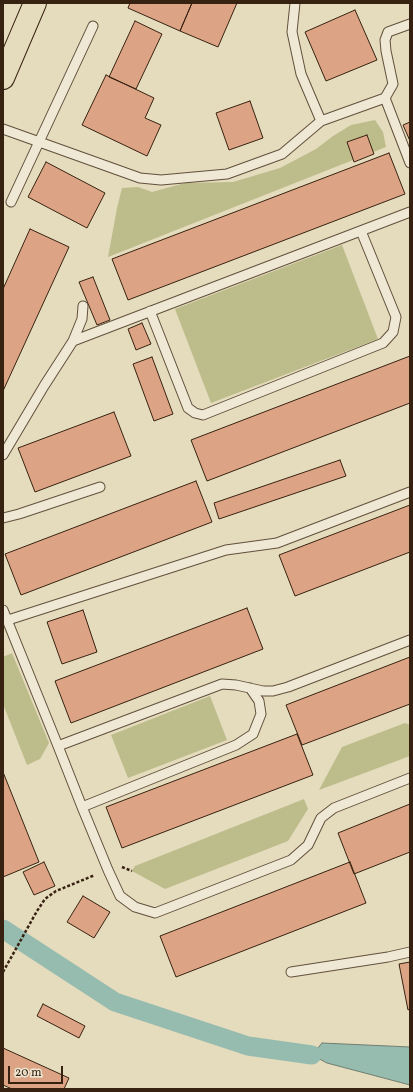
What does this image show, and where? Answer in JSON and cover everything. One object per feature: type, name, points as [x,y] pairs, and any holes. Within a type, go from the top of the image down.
[{"type":"main road","points":[[3,78],[35,3]]},
{"type":"lane","points":[[295,3],[292,32],[302,74],[321,121]]},
{"type":"lane","points":[[3,128],[140,178],[162,180],[227,174],[282,154],[321,121],[385,98],[393,84],[385,40],[388,32],[410,24]]},
{"type":"lane","points":[[11,202],[93,26]]},
{"type":"lane","points":[[385,98],[410,163]]},
{"type":"lane","points":[[73,341],[410,212]]},
{"type":"lane","points":[[150,311],[188,408],[195,414],[203,415],[383,343],[393,332],[396,317],[361,231]]},
{"type":"lane","points":[[3,455],[73,341],[82,319],[83,306]]},
{"type":"lane","points":[[3,518],[100,487]]},
{"type":"lane","points":[[8,620],[226,550],[277,543],[410,492]]},
{"type":"lane","points":[[3,610],[108,870],[120,896],[135,907],[155,913],[291,860],[308,845],[322,818],[334,808],[410,778]]},
{"type":"lane","points":[[58,746],[222,684],[236,685],[263,691],[273,691],[288,687],[410,640]]},
{"type":"lane","points":[[82,807],[236,745],[253,734],[261,714],[259,701],[250,688]]},
{"type":"lane","points":[[291,972],[388,957],[410,952]]},
{"type":"path","points":[[3,972],[37,911],[46,899],[56,891],[120,866],[132,871]]},
{"type":"green space","points":[[375,120],[383,132],[386,147],[108,257],[122,188],[138,187],[152,192],[185,183],[233,182],[280,168],[316,149],[351,125]]},
{"type":"green space","points":[[342,245],[378,339],[211,403],[175,309]]},
{"type":"green space","points":[[12,653],[49,743],[40,759],[27,765],[3,704],[3,657]]},
{"type":"green space","points":[[210,696],[227,740],[128,778],[111,735]]},
{"type":"green space","points":[[405,723],[410,725],[410,756],[319,790],[342,747]]},
{"type":"green space","points":[[304,799],[308,809],[288,841],[165,889],[132,871],[135,866]]},
{"type":"water","points":[[322,1043],[410,1047],[410,1085],[327,1063],[312,1055]]},
{"type":"building","points":[[130,3],[192,3],[180,31],[128,8]]},
{"type":"building","points":[[192,3],[237,3],[218,47],[180,31]]},
{"type":"building","points":[[355,10],[377,60],[326,81],[305,32]]},
{"type":"building","points":[[135,21],[162,34],[136,89],[109,77]]},
{"type":"building","points":[[106,75],[154,98],[145,118],[161,125],[147,156],[82,125]]},
{"type":"building","points":[[250,101],[263,138],[229,150],[216,113]]},
{"type":"building","points":[[410,122],[410,141],[403,125]]},
{"type":"building","points":[[367,135],[374,154],[354,162],[347,142]]},
{"type":"building","points":[[389,153],[405,194],[128,300],[112,259]]},
{"type":"building","points":[[46,162],[105,193],[87,228],[28,197]]},
{"type":"building","points":[[30,229],[69,247],[3,391],[3,289]]},
{"type":"building","points":[[93,277],[110,320],[97,325],[79,282]]},
{"type":"building","points":[[142,323],[151,344],[136,350],[128,329]]},
{"type":"building","points":[[410,356],[410,403],[207,481],[191,440]]},
{"type":"building","points":[[152,357],[173,414],[154,421],[133,364]]},
{"type":"building","points":[[114,412],[131,456],[35,492],[18,448]]},
{"type":"building","points":[[340,460],[346,476],[219,519],[214,503]]},
{"type":"building","points":[[196,481],[212,522],[21,595],[5,554]]},
{"type":"building","points":[[410,505],[410,552],[295,596],[279,555]]},
{"type":"building","points":[[247,608],[263,649],[71,723],[55,681]]},
{"type":"building","points":[[83,610],[97,652],[62,664],[47,622]]},
{"type":"building","points":[[410,657],[410,704],[302,745],[286,705]]},
{"type":"building","points":[[297,734],[313,775],[122,848],[106,807]]},
{"type":"building","points":[[3,772],[39,862],[3,877]]},
{"type":"building","points":[[410,804],[410,852],[354,874],[338,833]]},
{"type":"building","points":[[44,862],[55,886],[34,895],[23,872]]},
{"type":"building","points":[[350,862],[366,903],[176,977],[160,936]]},
{"type":"building","points":[[83,896],[110,912],[94,938],[67,922]]},
{"type":"building","points":[[410,962],[410,1009],[408,1010],[399,964]]},
{"type":"building","points":[[43,1004],[85,1026],[79,1038],[37,1016]]},
{"type":"building","points":[[3,1048],[69,1078],[64,1089],[12,1089],[3,1085]]},
{"type":"waterway","points":[[3,929],[115,1002],[248,1046],[312,1055]]}]
